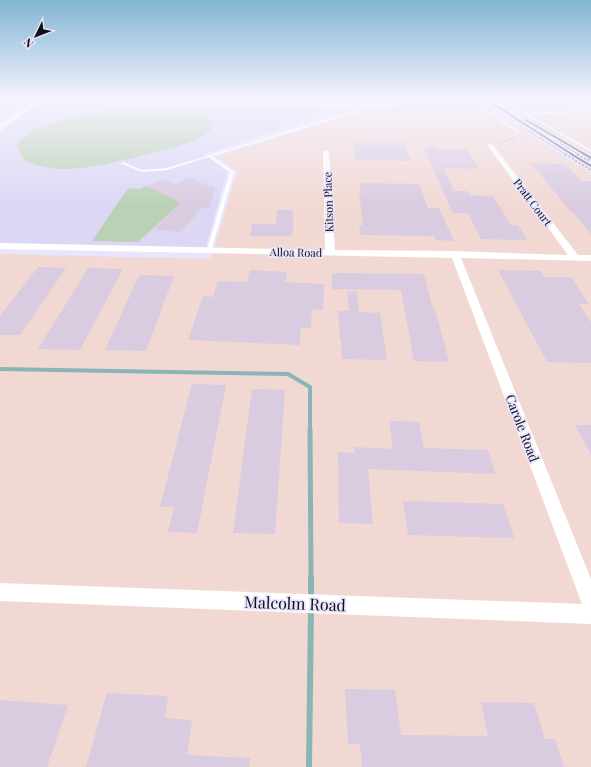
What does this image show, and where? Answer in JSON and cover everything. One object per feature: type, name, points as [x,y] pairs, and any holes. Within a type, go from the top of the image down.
[{"type":"street","name":"Pratt Court","points":[[490,145],[575,258]]},
{"type":"street","name":"Kitson Place","points":[[326,152],[330,252]]},
{"type":"street","name":"Alloa Road","points":[[0,246],[455,254],[591,258]]},
{"type":"street","name":"Carole Road","points":[[455,254],[591,602]]},
{"type":"street","name":"Malcolm Road","points":[[0,592],[591,614]]},
{"type":"lane","points":[[122,163],[142,170],[154,171],[167,169],[276,136]]},
{"type":"lane","points":[[565,136],[591,151]]},
{"type":"lane","points":[[209,250],[232,172],[210,156]]},
{"type":"path","points":[[536,136],[591,170]]},
{"type":"path","points":[[490,145],[517,137]]},
{"type":"path","points":[[579,155],[587,160],[591,160]]},
{"type":"shaded area","points":[[0,136],[260,136],[204,154],[227,172],[206,247],[0,243]]},
{"type":"shaded area","points":[[282,136],[532,136],[591,173],[591,767],[0,767],[0,254],[211,259],[237,171],[215,157]]},
{"type":"shaded area","points":[[558,136],[591,136],[591,155]]},
{"type":"green space","points":[[26,136],[203,136],[189,143],[174,148],[105,164],[72,169],[42,167],[28,162],[22,157],[17,145]]},
{"type":"green space","points":[[146,186],[172,192],[186,198],[138,242],[92,241],[128,188],[140,189]]},
{"type":"building","points":[[353,143],[404,143],[411,161],[356,160]]},
{"type":"building","points":[[434,145],[435,149],[466,149],[478,166],[476,166],[478,169],[444,168],[454,191],[468,191],[470,195],[493,196],[511,225],[518,225],[527,240],[481,239],[468,213],[453,213],[424,149]]},
{"type":"building","points":[[531,163],[565,164],[582,181],[591,181],[591,234],[572,211],[570,211]]},
{"type":"building","points":[[189,178],[215,188],[209,208],[202,208],[181,231],[178,232],[154,229],[181,203],[146,186],[165,179],[175,184]]},
{"type":"building","points":[[359,183],[419,184],[428,208],[439,208],[454,241],[436,240],[434,236],[361,235],[359,225],[363,225]]},
{"type":"building","points":[[277,210],[293,210],[293,232],[291,236],[250,236],[252,224],[276,224]]},
{"type":"building","points":[[38,267],[66,268],[20,335],[0,335],[0,316]]},
{"type":"building","points":[[88,268],[123,269],[80,350],[38,349]]},
{"type":"building","points":[[250,270],[287,272],[285,282],[324,284],[323,310],[312,309],[311,328],[301,327],[300,345],[188,340],[203,296],[213,297],[218,281],[247,282]]},
{"type":"building","points":[[498,270],[540,271],[544,277],[571,277],[589,304],[579,304],[591,322],[591,363],[547,362]]},
{"type":"building","points":[[332,273],[424,274],[449,362],[414,361],[401,290],[332,289]]},
{"type":"building","points":[[139,275],[174,276],[146,351],[105,350]]},
{"type":"building","points":[[357,291],[359,312],[380,313],[387,360],[342,359],[338,311],[349,311],[347,292]]},
{"type":"building","points":[[192,384],[226,385],[197,533],[168,532],[174,507],[160,507]]},
{"type":"building","points":[[252,389],[285,390],[275,534],[233,533]]},
{"type":"building","points":[[389,421],[419,422],[424,448],[488,450],[495,474],[368,469],[373,524],[339,523],[338,452],[355,453],[354,447],[393,449]]},
{"type":"building","points":[[575,425],[591,425],[591,455]]},
{"type":"building","points":[[403,501],[503,504],[514,538],[408,535]]},
{"type":"building","points":[[345,689],[395,690],[401,735],[488,736],[481,702],[534,703],[545,739],[555,739],[564,767],[362,767],[360,744],[348,744]]},
{"type":"building","points":[[107,693],[168,696],[165,718],[192,720],[187,755],[250,758],[249,767],[86,767]]},
{"type":"building","points":[[0,700],[68,705],[47,767],[0,767]]},
{"type":"waterway","points":[[0,369],[288,374],[310,387],[310,429]]},
{"type":"waterway","points":[[310,429],[311,578]]},
{"type":"waterway","points":[[311,578],[311,599]]},
{"type":"waterway","points":[[309,767],[311,608]]},
{"type":"railway","points":[[543,136],[573,155]]},
{"type":"railway","points":[[553,136],[586,155]]},
{"type":"railway","points":[[571,154],[591,166]]},
{"type":"railway","points":[[584,154],[591,158]]}]
